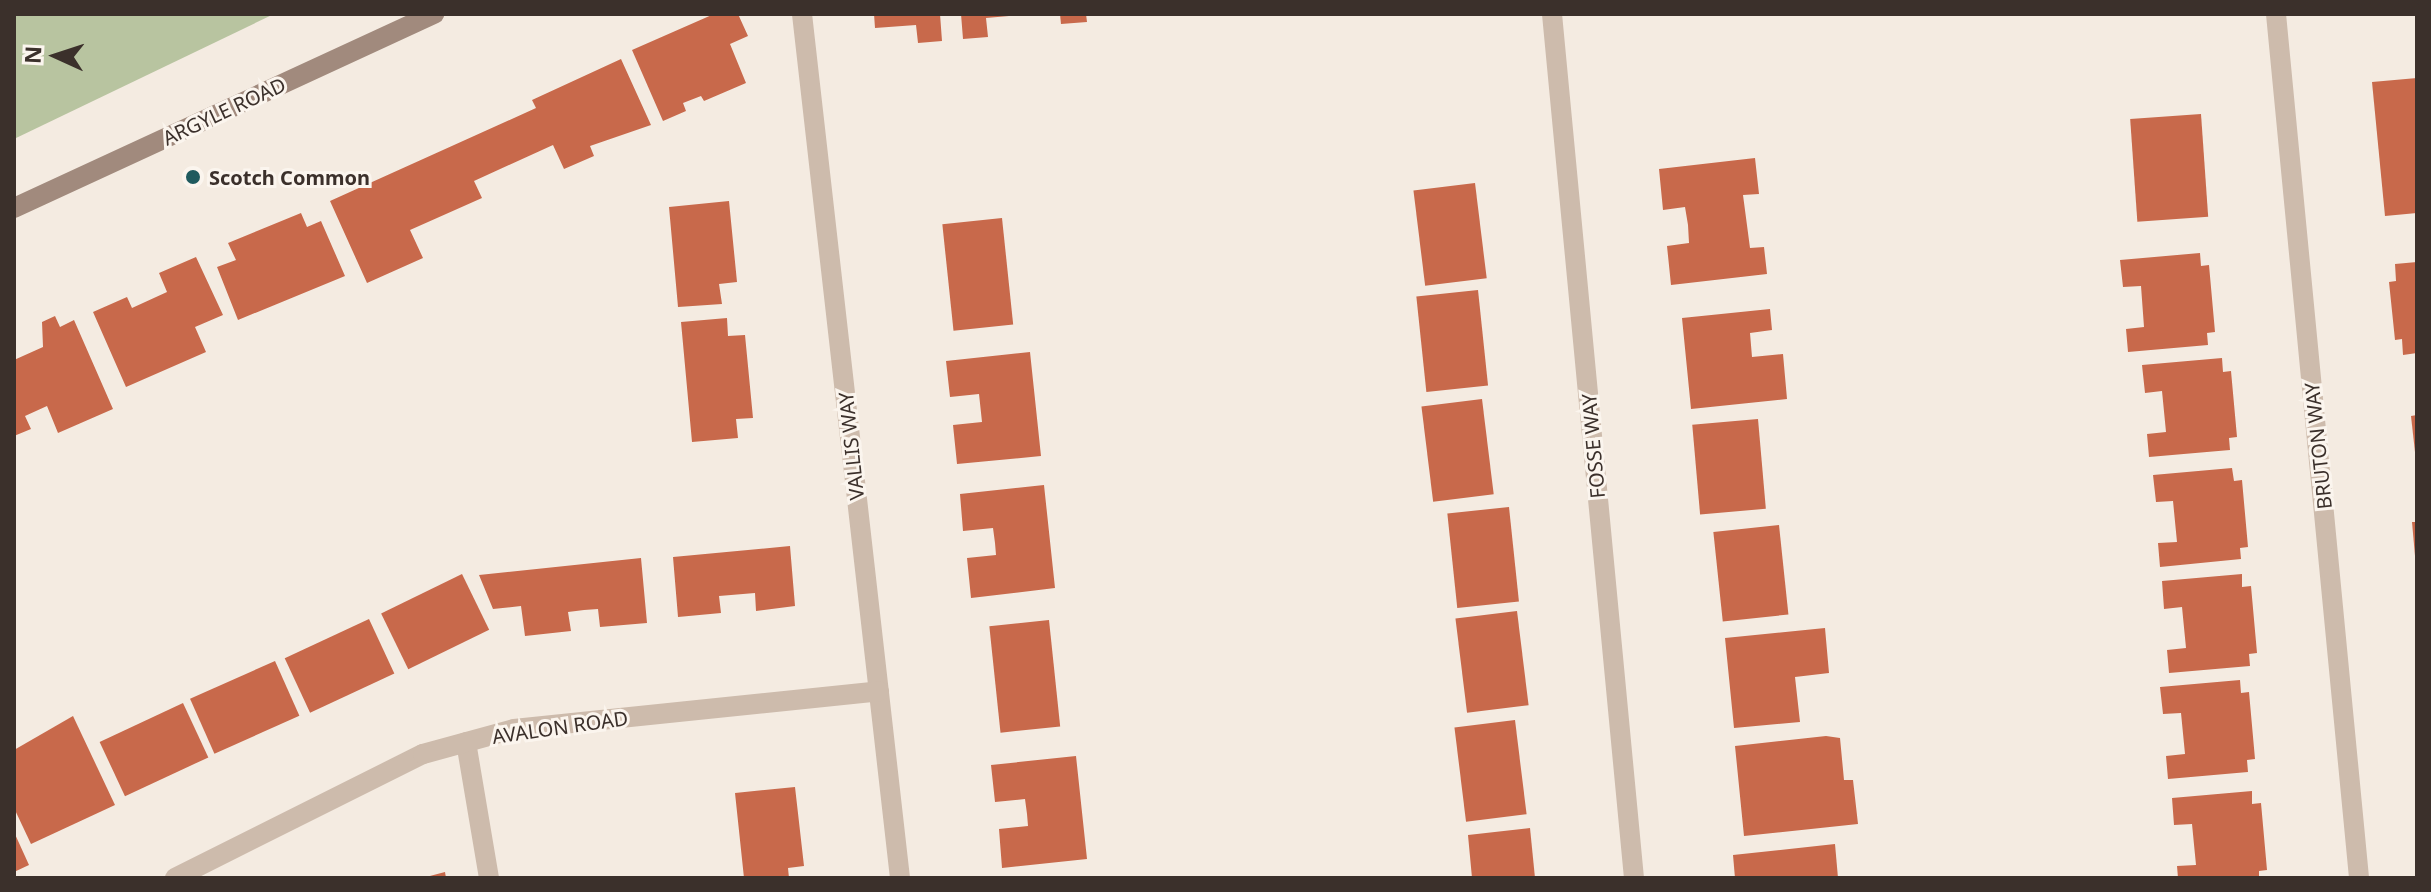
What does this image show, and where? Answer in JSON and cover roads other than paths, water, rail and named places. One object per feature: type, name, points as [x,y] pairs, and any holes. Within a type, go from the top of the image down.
[{"type":"main road","name":"ARGYLE ROAD","points":[[14,208],[434,14]]},
{"type":"street","name":"VALLIS WAY","points":[[802,14],[900,878]]},
{"type":"street","name":"FOSSE WAY","points":[[1552,14],[1634,878]]},
{"type":"street","name":"BRUTON WAY","points":[[2276,14],[2359,878]]},
{"type":"street","name":"AVALON ROAD","points":[[175,878],[423,754],[514,729],[879,691]]},
{"type":"street","points":[[466,742],[489,878]]},
{"type":"place","name":"Scotch Common","points":[[193,177]]}]
